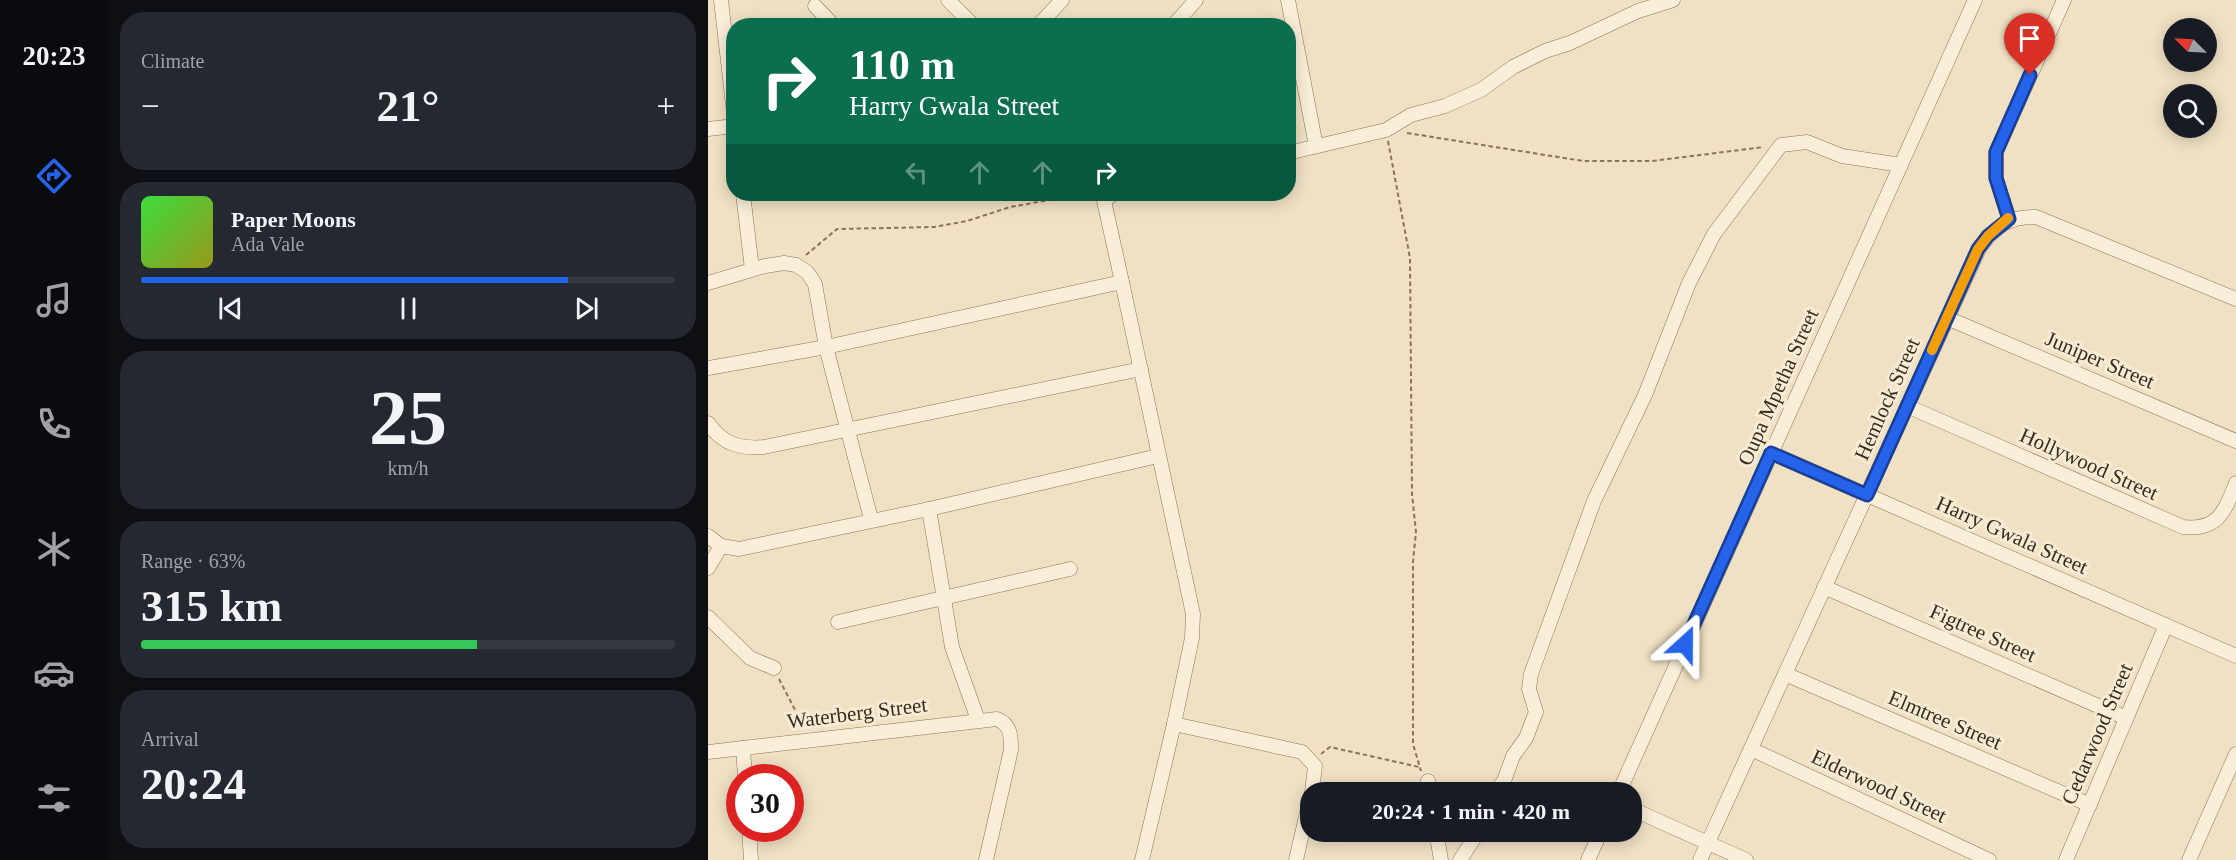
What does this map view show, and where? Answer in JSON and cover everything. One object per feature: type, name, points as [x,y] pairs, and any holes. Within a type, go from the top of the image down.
[{"type":"street","points":[[722,0],[726,38]]},
{"type":"street","points":[[948,0],[966,18]]},
{"type":"street","points":[[1045,18],[1060,0]]},
{"type":"street","points":[[1180,18],[1196,0]]},
{"type":"street","points":[[1288,0],[1291,18]]},
{"type":"street","points":[[1296,151],[1386,130],[1411,115],[1445,106],[1481,90],[1513,67],[1545,51],[1570,43],[1638,12],[1673,0]]},
{"type":"street","name":"Oupa Mpetha Street","points":[[1623,782],[1975,0]]},
{"type":"street","points":[[2064,0],[1996,152],[1996,178],[2009,219],[2028,216],[2050,220],[2236,299]]},
{"type":"street","points":[[815,6],[826,18]]},
{"type":"street","points":[[1296,42],[1316,146]]},
{"type":"street","points":[[708,129],[726,127]]},
{"type":"street","points":[[1503,782],[1513,756],[1526,738],[1536,712],[1529,689],[1531,674],[1573,555],[1605,474],[1648,388],[1689,283],[1714,234],[1781,145],[1808,142],[1842,156],[1900,165]]},
{"type":"street","points":[[744,201],[752,270]]},
{"type":"street","points":[[1107,201],[1158,456],[1193,614],[1192,638],[1142,860]]},
{"type":"street","name":"Hemlock Street","points":[[1700,860],[1978,249],[1988,236],[2009,219]]},
{"type":"street","points":[[708,283],[783,263],[796,265],[807,272],[815,284],[826,347],[871,519]]},
{"type":"street","points":[[708,368],[826,347],[1122,282]]},
{"type":"street","name":"Juniper Street","points":[[1947,318],[2236,441]]},
{"type":"street","points":[[708,423],[714,432],[730,444],[743,448],[764,447],[1141,369]]},
{"type":"street","name":"Hollywood Street","points":[[1907,406],[2183,527],[2207,527],[2217,520],[2236,483]]},
{"type":"street","name":"Harry Gwala Street","points":[[1771,453],[2236,656]]},
{"type":"street","points":[[708,536],[721,546],[739,549],[871,519],[929,509],[1158,456]]},
{"type":"street","points":[[929,509],[952,647],[978,720]]},
{"type":"street","points":[[708,568],[721,546]]},
{"type":"street","points":[[838,622],[1070,569]]},
{"type":"street","name":"Figtree Street","points":[[1824,587],[2126,718]]},
{"type":"street","points":[[708,617],[750,658],[774,668]]},
{"type":"street","name":"Cedarwood Street","points":[[2066,860],[2166,625]]},
{"type":"street","name":"Elmtree Street","points":[[1785,674],[2090,805]]},
{"type":"street","name":"Waterberg Street","points":[[708,752],[997,719],[1008,726],[1011,750],[986,860]]},
{"type":"street","points":[[1174,724],[1302,752],[1312,762],[1314,782]]},
{"type":"street","points":[[743,748],[745,764]]},
{"type":"street","name":"Elderwood Street","points":[[1751,749],[1989,860]]},
{"type":"street","points":[[2189,860],[2236,754]]},
{"type":"street","points":[[1642,814],[1746,860]]},
{"type":"street","points":[[750,842],[751,860]]},
{"type":"street","points":[[1296,860],[1300,842]]},
{"type":"street","points":[[1438,842],[1441,860]]},
{"type":"street","points":[[1460,860],[1472,842]]},
{"type":"street","points":[[1588,860],[1596,842]]},
{"type":"path","points":[[1426,782],[1413,744],[1413,562],[1416,532],[1412,495],[1410,258],[1386,130],[1593,161],[1652,161],[1781,145]]},
{"type":"path","points":[[796,265],[837,229],[934,227],[967,221],[1010,207],[1044,201]]},
{"type":"path","points":[[774,668],[811,740]]},
{"type":"path","points":[[1312,762],[1330,747],[1419,767]]},
{"type":"slow traffic","points":[[1932,350],[1978,249],[1988,236],[2008,218]]},
{"type":"route","points":[[1685,644],[1771,453],[1867,495],[1978,249],[1988,236],[2009,219],[1996,178],[1996,152],[2030,75]]}]
